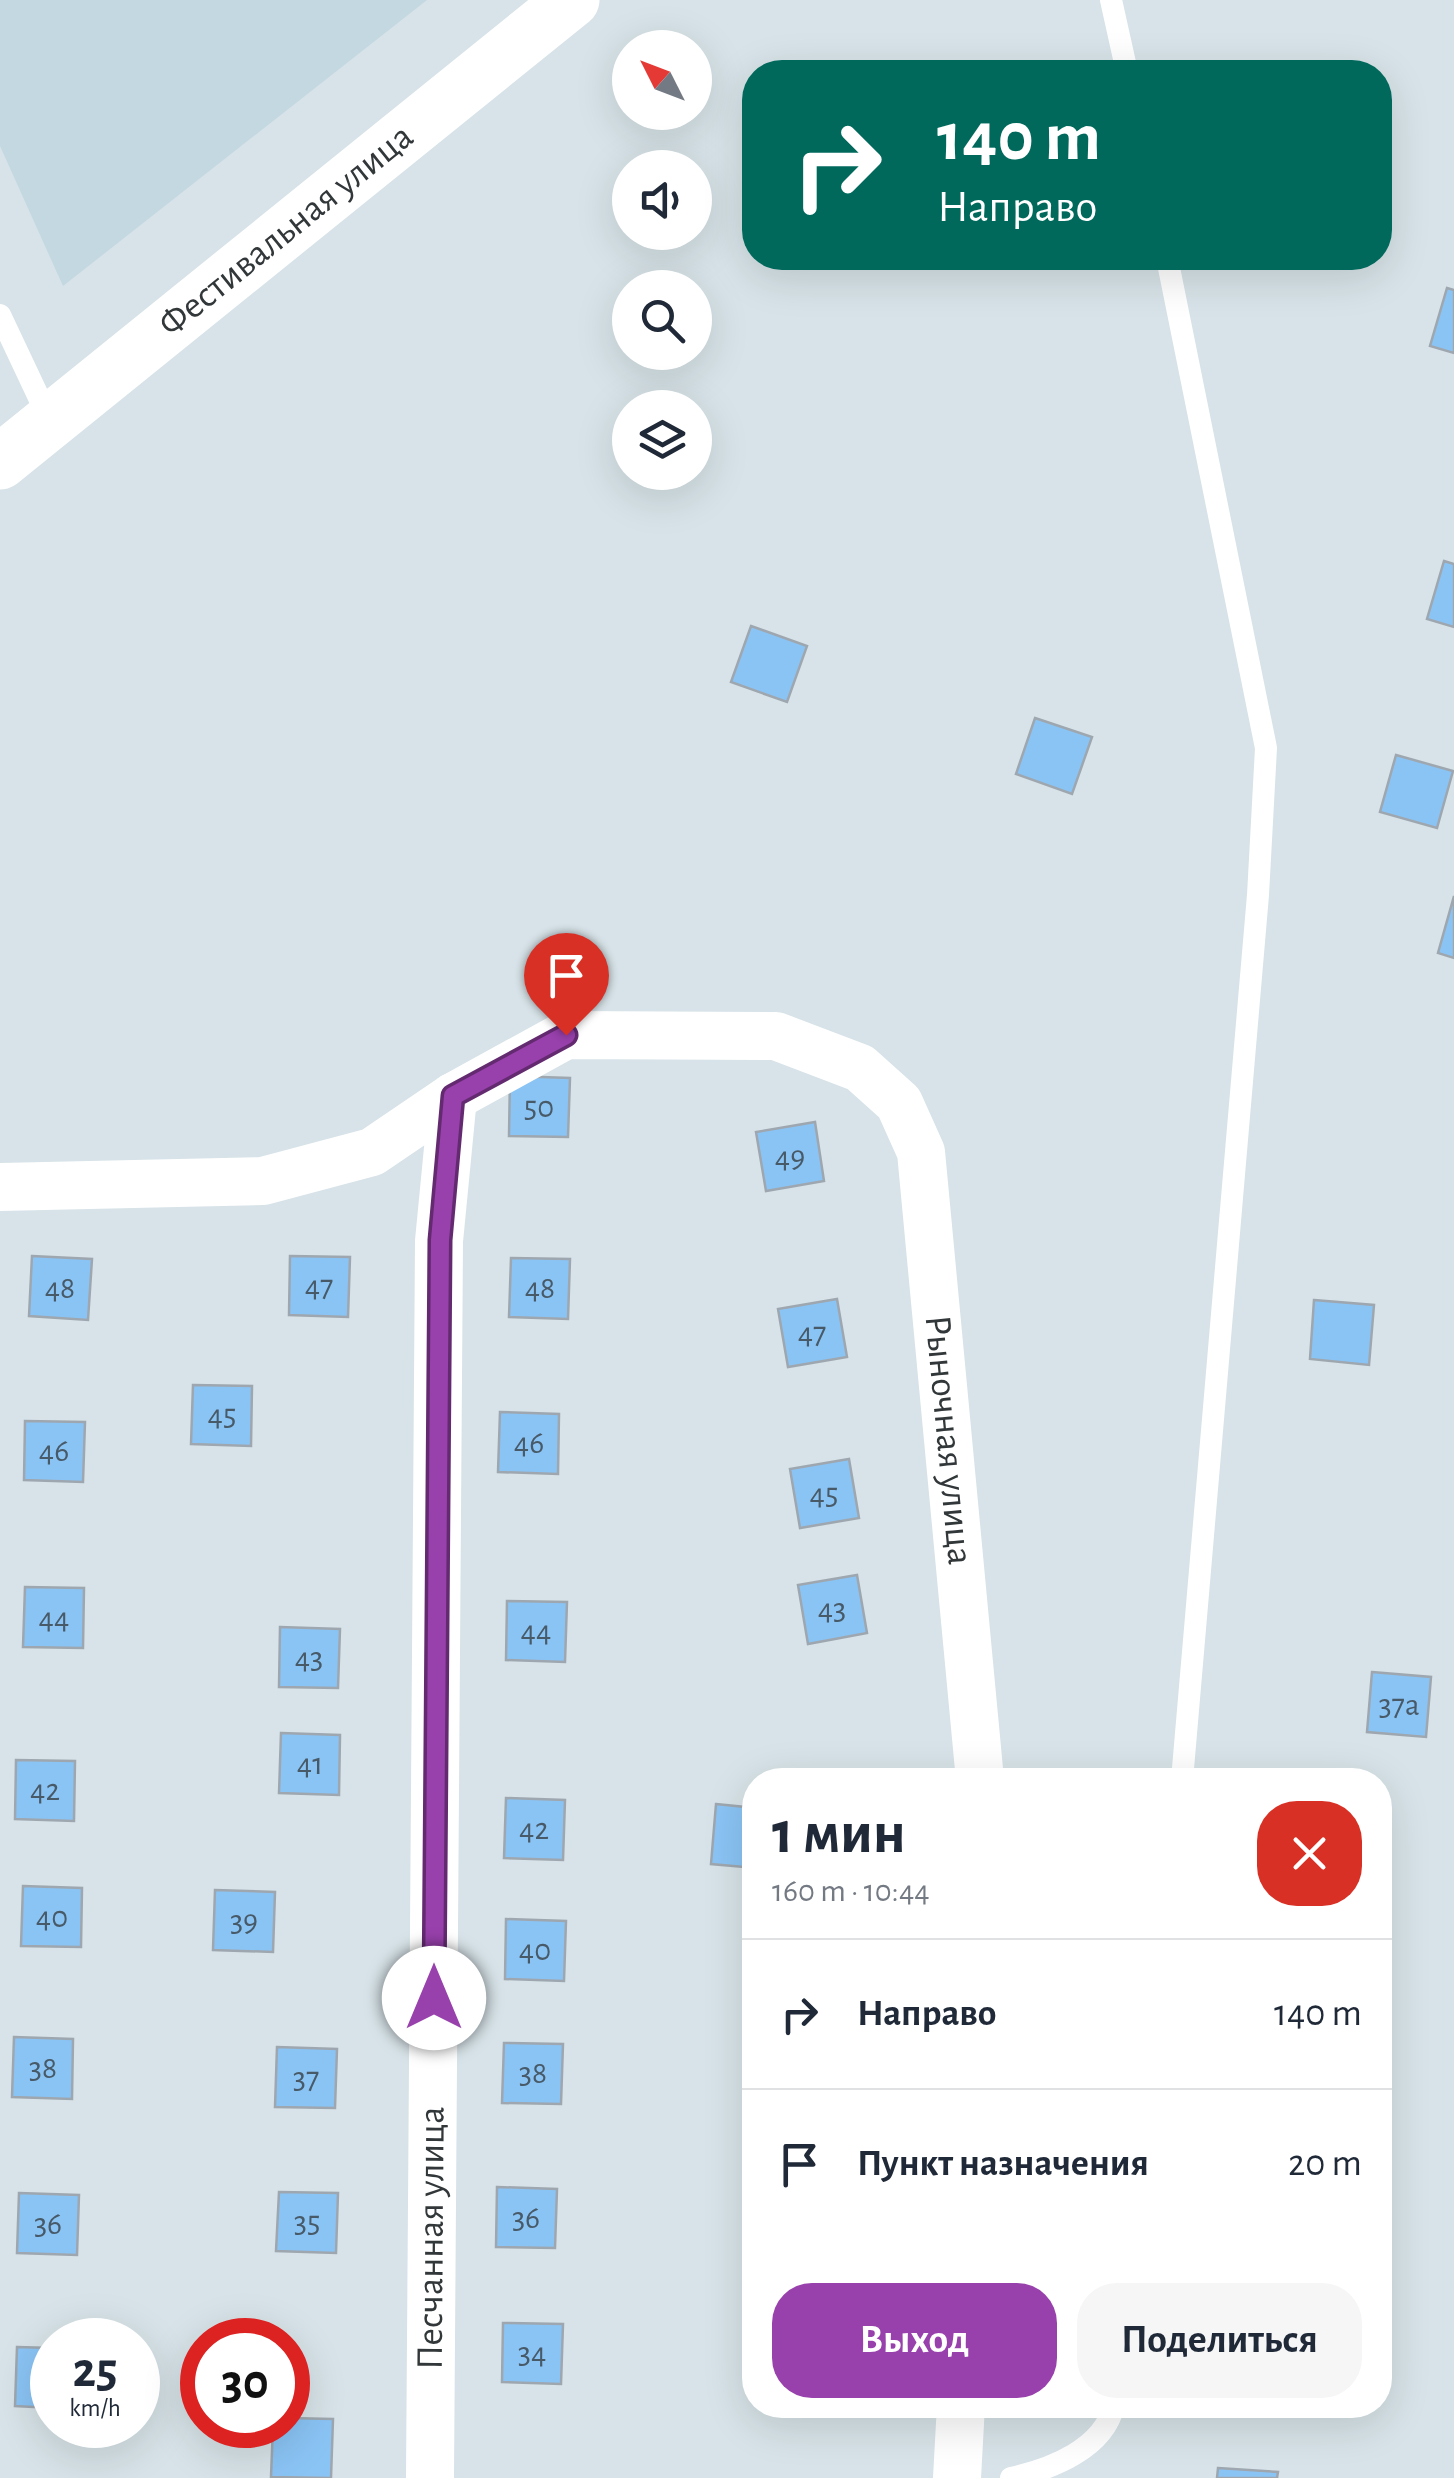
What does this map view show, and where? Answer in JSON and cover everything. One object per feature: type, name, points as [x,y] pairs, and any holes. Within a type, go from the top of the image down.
[{"type":"street","name":"Фестивальная улица","points":[[0,462],[572,0]]},
{"type":"street","name":"Рыночная улица","points":[[453,1096],[566,1035],[776,1036],[860,1068],[899,1103],[920,1152],[927,1198],[979,1768]]},
{"type":"street","points":[[0,1186],[263,1181],[372,1152],[453,1096]]},
{"type":"street","name":"Песчанная улица","points":[[430,2478],[440,1240],[453,1096]]},
{"type":"street","points":[[957,2478],[959,2418]]},
{"type":"lane","points":[[1111,0],[1124,60]]},
{"type":"lane","points":[[1170,270],[1266,748],[1258,895],[1183,1768]]},
{"type":"lane","points":[[0,316],[50,421]]},
{"type":"lane","points":[[1011,2478],[1084,2450],[1110,2418]]},
{"type":"shaded area","points":[[0,0],[427,0],[63,286],[0,146]]},
{"type":"building","points":[[1447,288],[1454,290],[1454,353],[1430,346]]},
{"type":"building","points":[[1444,561],[1454,564],[1454,627],[1427,619]]},
{"type":"building","points":[[751,626],[807,646],[787,702],[731,682]]},
{"type":"building","points":[[1035,718],[1092,737],[1072,794],[1016,774]]},
{"type":"building","points":[[1396,755],[1453,771],[1437,828],[1380,812]]},
{"type":"building","points":[[1454,896],[1454,958],[1438,953]]},
{"type":"building","points":[[510,1076],[570,1078],[568,1137],[509,1136]]},
{"type":"building","points":[[815,1122],[824,1181],[766,1191],[756,1132]]},
{"type":"building","points":[[32,1256],[92,1259],[88,1320],[29,1316]]},
{"type":"building","points":[[290,1256],[350,1257],[348,1317],[289,1315]]},
{"type":"building","points":[[511,1258],[570,1259],[568,1319],[509,1317]]},
{"type":"building","points":[[837,1299],[847,1357],[788,1367],[778,1309]]},
{"type":"building","points":[[1314,1300],[1374,1305],[1369,1365],[1310,1359]]},
{"type":"building","points":[[193,1385],[252,1386],[251,1446],[191,1444]]},
{"type":"building","points":[[500,1412],[559,1414],[558,1474],[498,1472]]},
{"type":"building","points":[[25,1421],[85,1422],[83,1482],[24,1480]]},
{"type":"building","points":[[849,1459],[859,1518],[800,1528],[790,1469]]},
{"type":"building","points":[[857,1575],[867,1633],[808,1644],[798,1585]]},
{"type":"building","points":[[25,1587],[84,1588],[83,1648],[23,1647]]},
{"type":"building","points":[[507,1601],[567,1602],[565,1662],[506,1660]]},
{"type":"building","points":[[280,1627],[340,1629],[338,1688],[279,1687]]},
{"type":"building","points":[[1372,1672],[1431,1677],[1426,1737],[1367,1732]]},
{"type":"building","points":[[281,1733],[340,1735],[339,1795],[279,1793]]},
{"type":"building","points":[[16,1760],[75,1761],[74,1821],[15,1819]]},
{"type":"building","points":[[506,1798],[565,1800],[563,1860],[504,1858]]},
{"type":"building","points":[[716,1804],[742,1807],[742,1867],[711,1864]]},
{"type":"building","points":[[23,1886],[82,1888],[81,1947],[21,1946]]},
{"type":"building","points":[[215,1890],[275,1892],[273,1952],[213,1950]]},
{"type":"building","points":[[506,1919],[566,1921],[564,1981],[505,1979]]},
{"type":"building","points":[[14,2037],[73,2039],[72,2099],[12,2097]]},
{"type":"building","points":[[504,2043],[563,2044],[561,2104],[502,2103]]},
{"type":"building","points":[[277,2047],[337,2049],[335,2108],[275,2107]]},
{"type":"building","points":[[497,2187],[557,2189],[555,2248],[496,2247]]},
{"type":"building","points":[[279,2192],[338,2193],[336,2253],[276,2251]]},
{"type":"building","points":[[19,2193],[79,2195],[77,2255],[17,2253]]},
{"type":"building","points":[[503,2323],[563,2324],[561,2384],[502,2382]]},
{"type":"building","points":[[17,2347],[30,2347],[30,2407],[15,2406]]},
{"type":"building","points":[[310,2418],[333,2419],[331,2478],[271,2477],[272,2448],[310,2448]]},
{"type":"building","points":[[1218,2468],[1278,2472],[1277,2478],[1217,2478]]},
{"type":"route","points":[[434,1998],[440,1240],[453,1096],[566,1035]]}]
